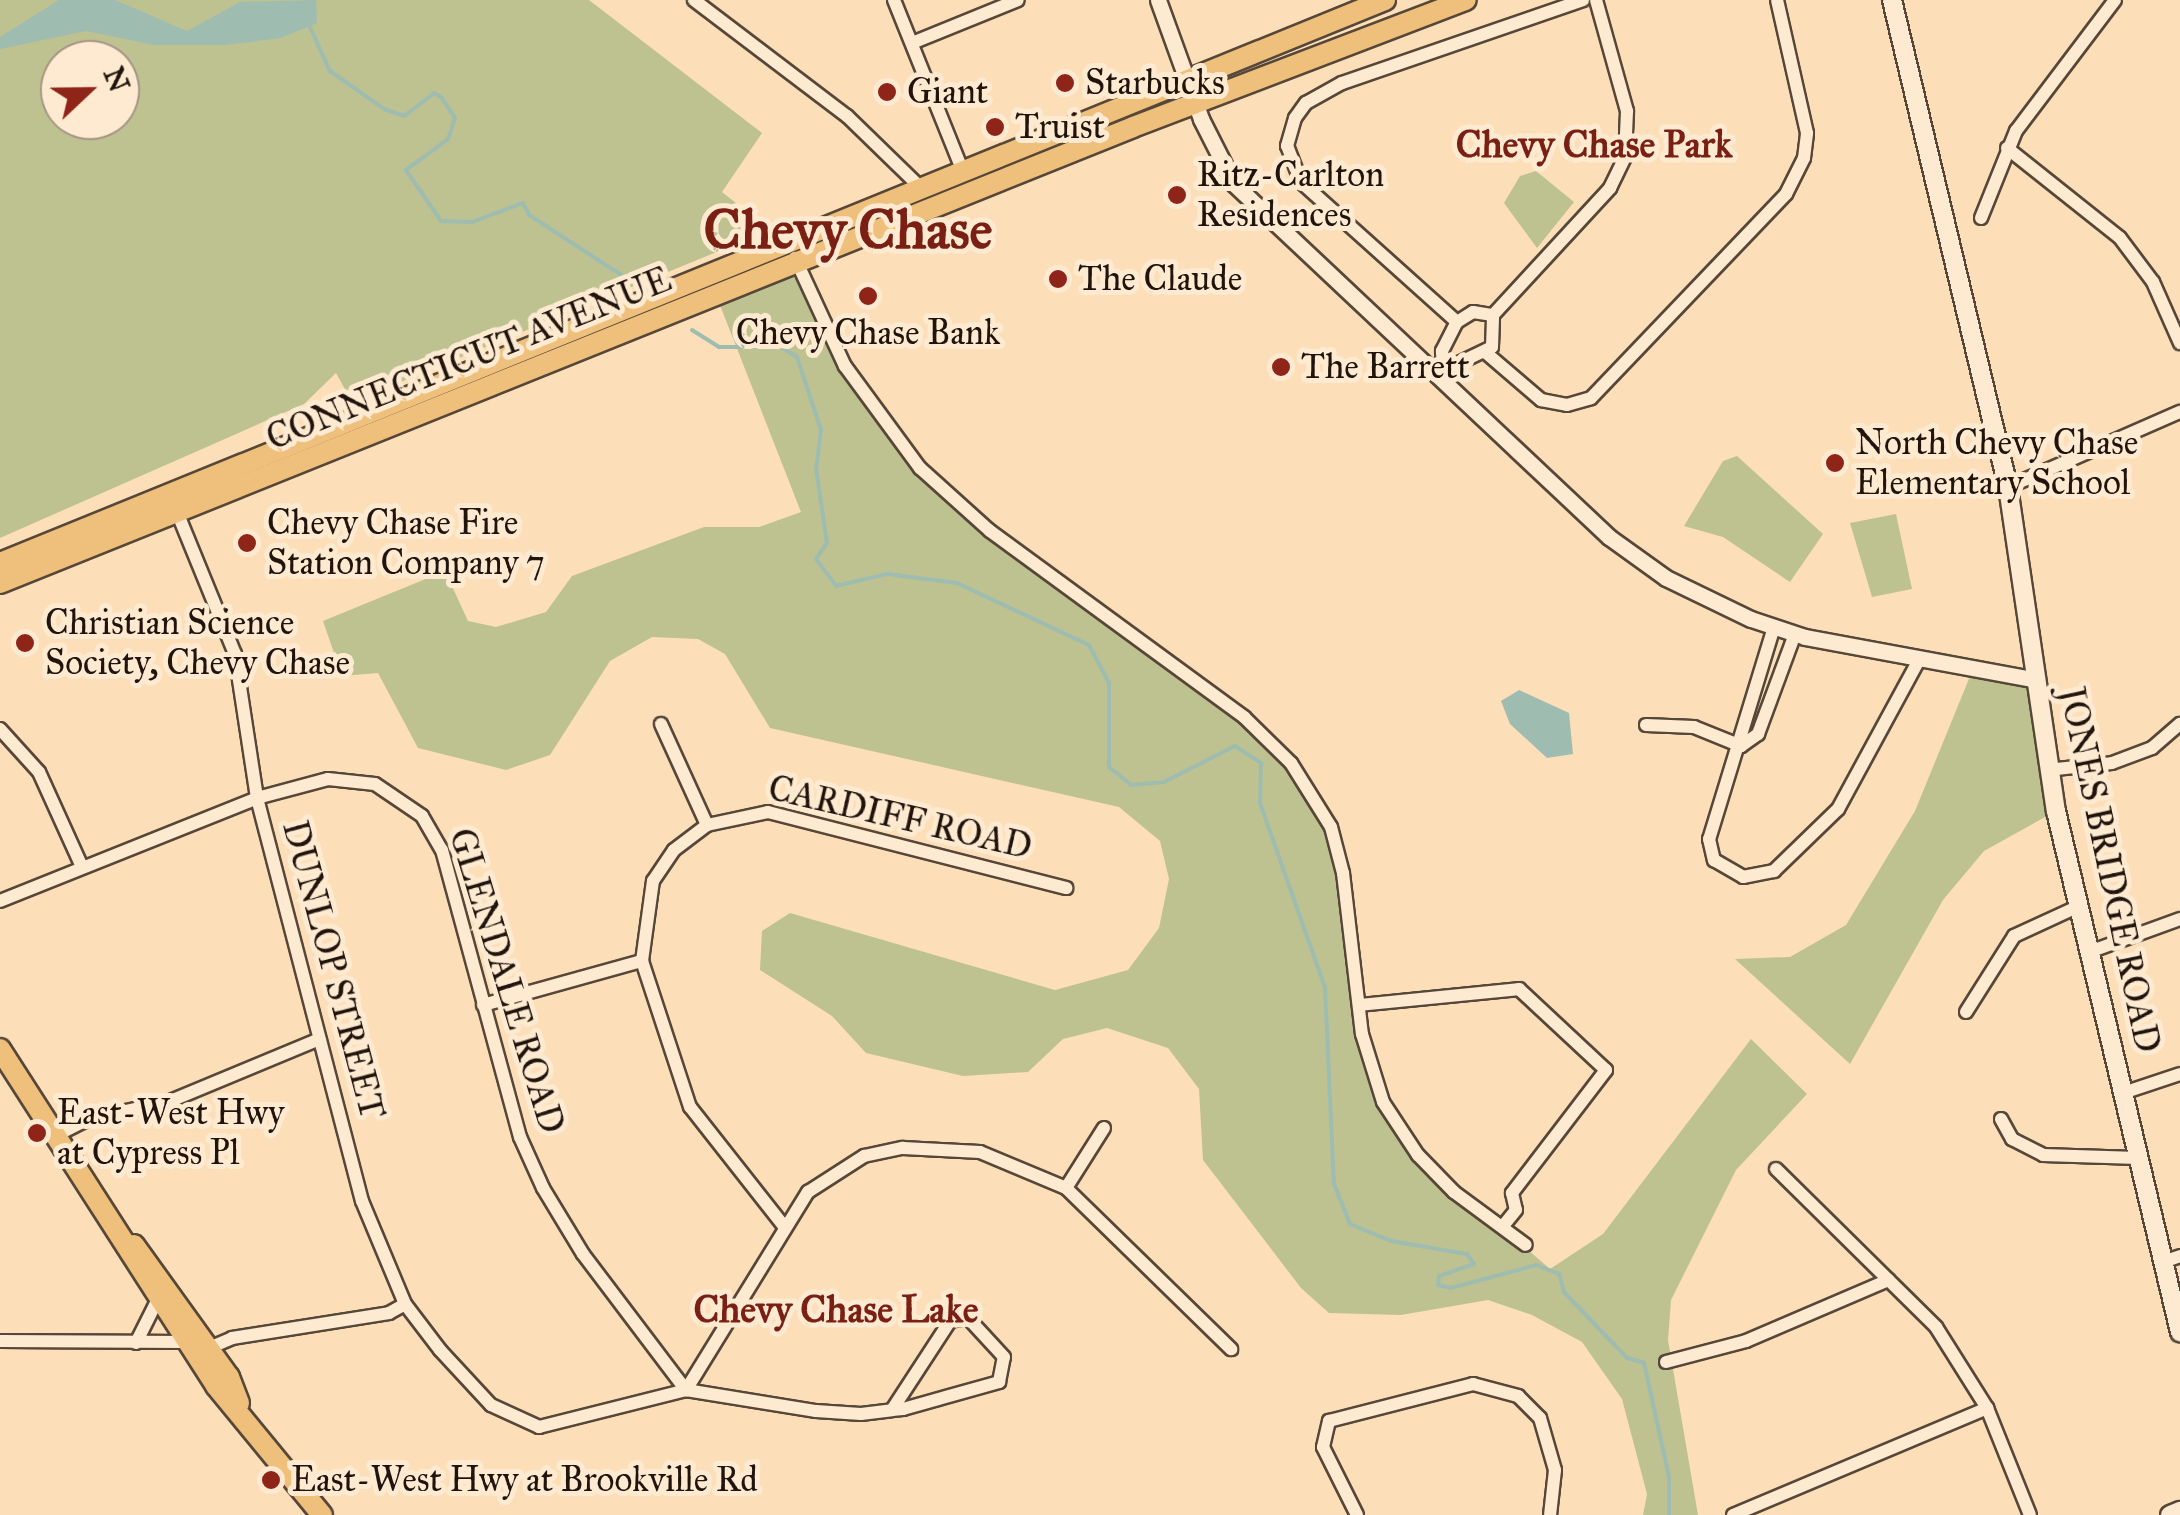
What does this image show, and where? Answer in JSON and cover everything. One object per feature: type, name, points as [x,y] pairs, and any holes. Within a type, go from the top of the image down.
[{"type":"main road","name":"CONNECTICUT AVENUE","points":[[0,583],[173,503],[918,185],[1385,0]]},
{"type":"main road","name":"CONNECTICUT AVENUE","points":[[0,563],[173,503],[798,265],[1195,103],[1466,0]]},
{"type":"main road","name":"JONES BRIDGE ROAD","points":[[1896,3],[2008,488],[2047,770],[2138,1158],[2171,1259],[2180,1332]]},
{"type":"main road","points":[[0,1049],[124,1235],[186,1342],[216,1386],[242,1410]]},
{"type":"main road","points":[[124,1235],[150,1261],[209,1348],[242,1410],[314,1512]]},
{"type":"main road","points":[[2170,1515],[2180,1511]]},
{"type":"street","points":[[694,0],[847,116],[918,185]]},
{"type":"street","points":[[894,0],[962,170]]},
{"type":"street","points":[[912,43],[1018,0]]},
{"type":"street","points":[[1158,0],[1195,103],[1234,184],[1440,370],[1610,537],[1666,578],[1774,627],[1919,660],[2036,680]]},
{"type":"street","points":[[1456,322],[1302,182],[1287,146],[1295,118],[1306,103],[1342,83],[1583,0]]},
{"type":"street","points":[[1440,370],[1456,369],[1485,352],[1495,338],[1494,315],[1610,188],[1624,157],[1627,111],[1596,0]]},
{"type":"street","points":[[1485,352],[1541,400],[1568,404],[1591,398],[1786,194],[1799,174],[1806,132],[1777,0]]},
{"type":"street","points":[[1980,218],[2007,148],[2116,0]]},
{"type":"street","points":[[2007,148],[2120,238],[2152,282],[2180,343]]},
{"type":"street","points":[[788,241],[845,366],[920,468],[990,530],[1244,717],[1291,763],[1330,827],[1370,1069],[1397,1127],[1454,1192],[1526,1245]]},
{"type":"street","points":[[1440,370],[1456,322],[1474,312],[1494,315]]},
{"type":"street","points":[[2008,488],[2180,412]]},
{"type":"street","name":"DUNLOP STREET","points":[[173,503],[235,654],[257,798],[319,1039],[362,1201],[405,1304],[490,1405],[514,1420],[560,1425],[686,1390]]},
{"type":"street","points":[[1774,627],[1738,727],[1741,746],[1709,852],[1729,872],[1759,877],[1774,871],[1850,793],[1919,660]]},
{"type":"street","points":[[1741,746],[1758,734],[1795,634]]},
{"type":"street","points":[[662,724],[707,824],[674,850],[654,881],[642,961],[690,1107],[783,1225]]},
{"type":"street","points":[[2047,770],[2112,763],[2152,748],[2180,724]]},
{"type":"street","points":[[1646,725],[1694,727],[1741,746]]},
{"type":"street","points":[[0,729],[39,772],[82,868]]},
{"type":"street","name":"GLENDALE ROAD","points":[[0,902],[257,798],[328,779],[357,779],[397,795],[422,816],[442,850],[520,1137],[543,1188],[582,1254],[686,1390]]},
{"type":"street","name":"CARDIFF ROAD","points":[[707,824],[768,812],[1066,888]]},
{"type":"street","points":[[1966,1012],[2014,936],[2077,907]]},
{"type":"street","points":[[2089,952],[2180,919]]},
{"type":"street","points":[[483,1005],[642,961]]},
{"type":"street","points":[[1359,1005],[1508,987],[1519,989],[1606,1070],[1512,1193],[1516,1210],[1502,1227]]},
{"type":"street","points":[[57,1135],[88,1119],[168,1102],[319,1039]]},
{"type":"street","points":[[2123,1093],[2180,1074]]},
{"type":"street","points":[[2001,1119],[2012,1139],[2042,1155],[2138,1158]]},
{"type":"street","points":[[1066,1188],[1104,1128]]},
{"type":"street","points":[[892,1410],[950,1321],[968,1318],[1004,1357],[1004,1374],[988,1388],[892,1410],[816,1411],[686,1390],[783,1225],[832,1172],[864,1156],[903,1148],[980,1152],[1066,1188],[1231,1350]]},
{"type":"street","points":[[1776,1169],[1936,1328],[1987,1408],[2030,1515]]},
{"type":"street","points":[[1666,1362],[1746,1341],[1888,1280]]},
{"type":"street","points":[[136,1343],[158,1298]]},
{"type":"street","points":[[209,1348],[232,1338],[389,1313],[405,1304]]},
{"type":"street","points":[[0,1341],[186,1342]]},
{"type":"street","points":[[1357,1515],[1323,1447],[1329,1422],[1461,1386],[1518,1396],[1547,1432],[1555,1470],[1550,1515]]},
{"type":"street","points":[[1733,1515],[1987,1408]]},
{"type":"green space","points":[[0,0],[589,0],[762,133],[722,192],[770,230],[352,402],[336,373],[304,404],[0,538]]},
{"type":"green space","points":[[1536,171],[1574,202],[1537,248],[1504,203],[1520,176]]},
{"type":"green space","points":[[798,265],[845,366],[954,502],[1274,743],[1331,827],[1371,1069],[1418,1155],[1550,1269],[1603,1234],[1751,1039],[1807,1094],[1736,1170],[1671,1300],[1668,1340],[1698,1515],[1643,1515],[1647,1494],[1622,1399],[1582,1342],[1532,1315],[1488,1300],[1401,1315],[1329,1313],[1301,1288],[1203,1160],[1199,1089],[1168,1048],[1107,1028],[1063,1039],[1028,1072],[963,1076],[866,1053],[832,1016],[760,970],[762,931],[790,913],[1055,990],[1128,970],[1159,928],[1169,879],[1160,841],[1119,807],[770,728],[725,654],[698,639],[652,637],[610,661],[550,755],[506,770],[418,748],[378,673],[342,676],[323,621],[445,571],[468,621],[496,627],[546,612],[572,576],[704,527],[759,527],[801,512],[716,295]]},
{"type":"green space","points":[[1737,456],[1823,534],[1790,582],[1723,537],[1684,526],[1723,461]]},
{"type":"green space","points":[[1896,514],[1912,589],[1872,597],[1850,523]]},
{"type":"green space","points":[[1973,669],[2036,680],[2056,811],[1984,851],[1943,900],[1850,1064],[1735,959],[1790,957],[1846,925],[1915,811]]},
{"type":"shaded area","points":[[59,0],[115,0],[187,31],[240,2],[316,0],[317,23],[281,38],[225,45],[154,45],[86,31],[0,49],[0,37]]},
{"type":"shaded area","points":[[1519,690],[1569,713],[1573,754],[1547,758],[1510,724],[1501,701]]},
{"type":"waterway","points":[[309,25],[330,71],[384,109],[404,116],[434,93],[441,97],[455,118],[448,139],[406,170],[441,221],[472,222],[523,203],[529,215],[623,276]]},
{"type":"waterway","points":[[692,330],[719,347],[781,347],[797,357],[821,430],[816,468],[827,543],[816,559],[836,586],[887,574],[957,583],[1089,645],[1109,683],[1109,767],[1131,785],[1164,782],[1235,746],[1261,763],[1260,803],[1325,988],[1334,1184],[1350,1224],[1391,1241],[1467,1254],[1474,1264],[1439,1276],[1438,1285],[1451,1288],[1536,1265],[1559,1274],[1564,1292],[1627,1358],[1644,1363],[1669,1477],[1669,1515]]},
{"type":"place","name":"Starbucks","points":[[1065,83]]},
{"type":"place","name":"Giant","points":[[887,92]]},
{"type":"place","name":"Truist","points":[[995,127]]},
{"type":"place","name":"Ritz-Carlton Residences","points":[[1177,195]]},
{"type":"place","name":"The Claude","points":[[1058,279]]},
{"type":"place","name":"Chevy Chase Bank","points":[[868,296]]},
{"type":"place","name":"The Barrett","points":[[1281,367]]},
{"type":"place","name":"North Chevy Chase Elementary School","points":[[1835,463]]},
{"type":"place","name":"Chevy Chase Fire Station Company 7","points":[[247,543]]},
{"type":"place","name":"Christian Science Society, Chevy Chase","points":[[25,643]]},
{"type":"place","name":"East-West Hwy at Cypress Pl","points":[[37,1133]]},
{"type":"place","name":"East-West Hwy at Brookville Rd","points":[[271,1480]]},
{"type":"district","name":"Chevy Chase Park","points":[[1594,145]]},
{"type":"district","name":"Chevy Chase","points":[[848,230]]},
{"type":"district","name":"Chevy Chase Lake","points":[[836,1310]]}]
